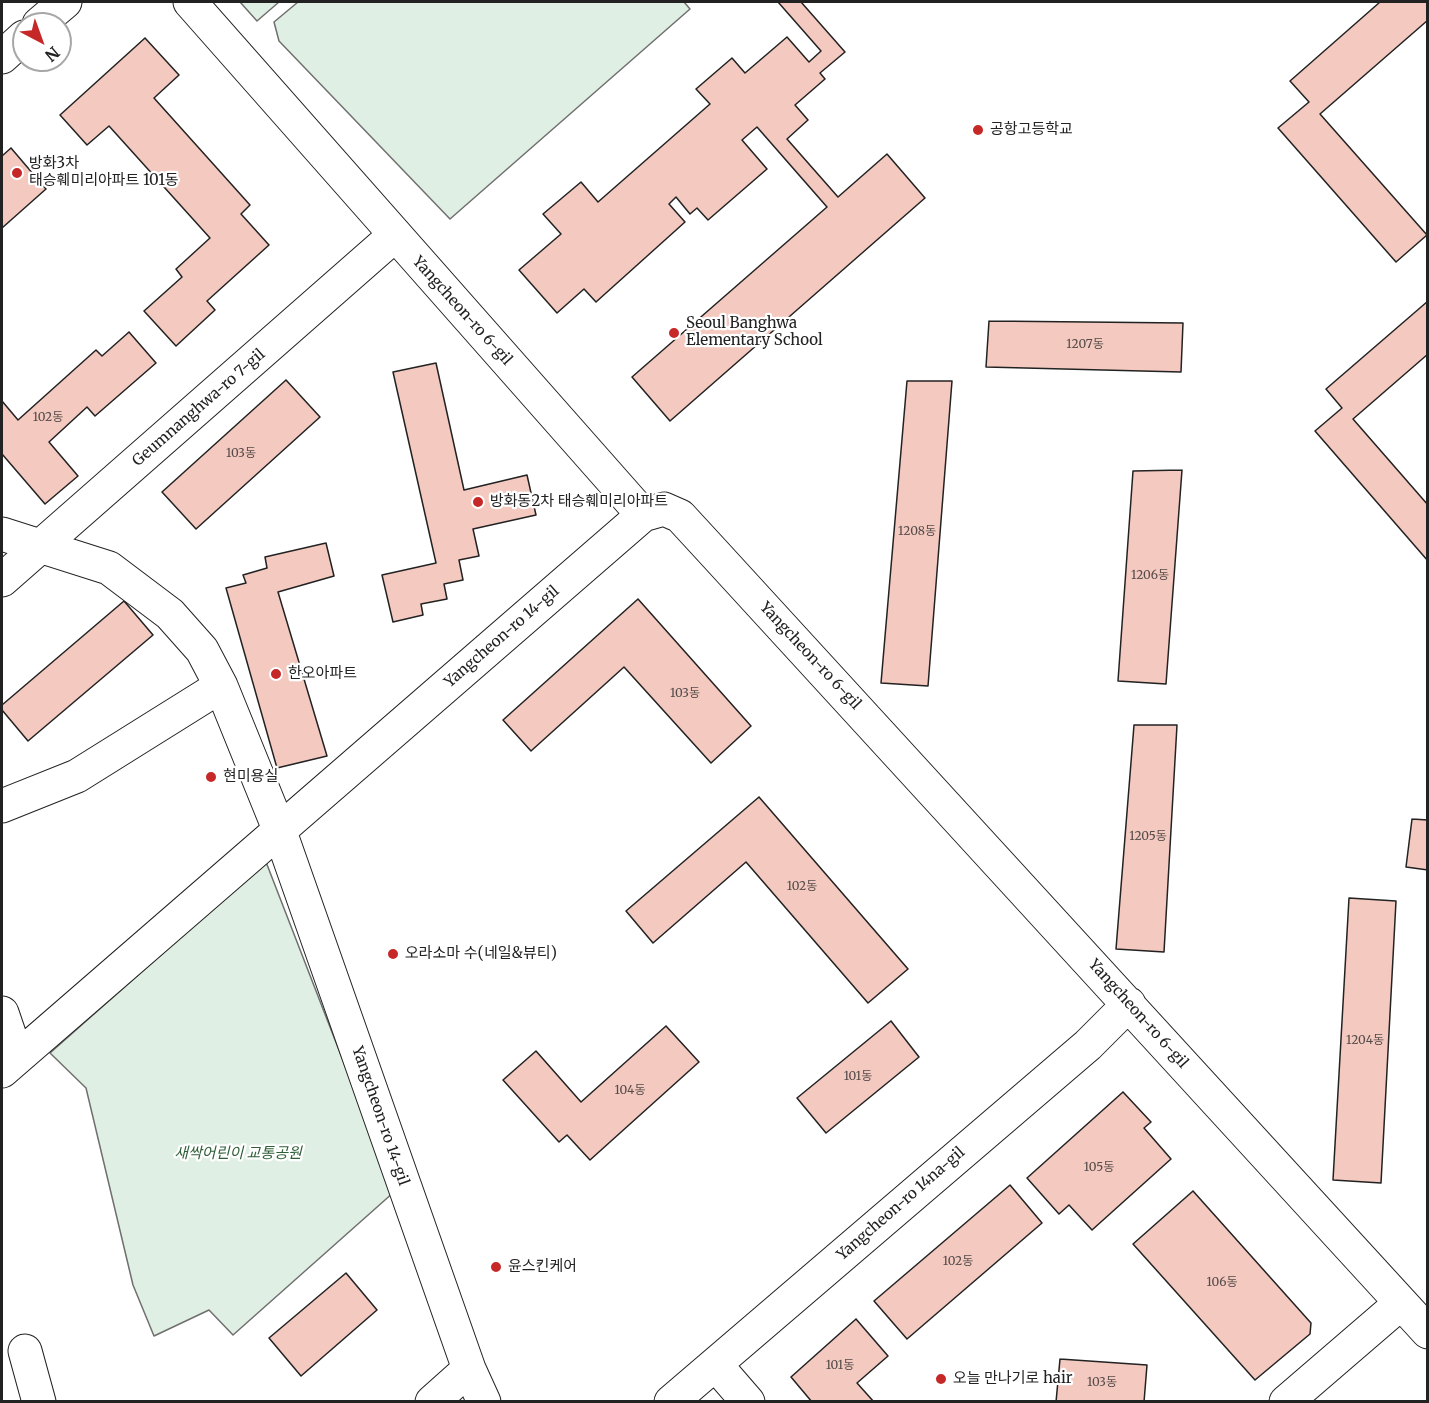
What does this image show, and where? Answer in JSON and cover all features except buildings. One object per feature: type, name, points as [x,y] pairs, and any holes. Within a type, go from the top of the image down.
[{"type":"street","points":[[53,12],[65,2]]},
{"type":"street","name":"Yangcheon-ro 6-gil","points":[[190,2],[643,515],[664,509],[680,516],[1428,1332]]},
{"type":"street","name":"Geumnanghwa-ro 7-gil","points":[[2,580],[395,235]]},
{"type":"street","name":"Yangcheon-ro 14-gil","points":[[9,1064],[643,515]]},
{"type":"street","name":"Yangcheon-ro 14-gil","points":[[2,534],[39,548],[109,568],[170,614],[202,650],[221,686],[279,829],[469,1369],[484,1401]]},
{"type":"street","points":[[2,806],[76,776],[221,686]]},
{"type":"street","name":"Yangcheon-ro 14na-gil","points":[[670,1401],[716,1365],[1088,1045],[1129,1004]]},
{"type":"street","points":[[2,1013],[9,1064]]},
{"type":"street","points":[[1286,1401],[1401,1303]]},
{"type":"street","points":[[25,1351],[39,1401]]},
{"type":"street","points":[[716,1365],[748,1401]]},
{"type":"street","points":[[432,1401],[469,1369]]},
{"type":"green space","points":[[240,2],[279,2],[257,21]]},
{"type":"green space","points":[[298,2],[684,2],[690,9],[450,219],[279,41],[274,22]]},
{"type":"green space","name":"새싹어린이 교통공원","points":[[266,862],[394,1192],[233,1335],[209,1310],[154,1336],[133,1285],[86,1088],[50,1053]]},
{"type":"place","name":"공항고등학교","points":[[978,130]]},
{"type":"place","name":"방화3차 태승훼미리아파트 101동","points":[[17,173]]},
{"type":"place","name":"Seoul Banghwa Elementary School","points":[[674,333]]},
{"type":"place","name":"방화동2차 태승훼미리아파트","points":[[478,502]]},
{"type":"place","name":"한오아파트","points":[[276,674]]},
{"type":"place","name":"현미용실","points":[[211,777]]},
{"type":"place","name":"오라소마 수(네일&뷰티)","points":[[393,954]]},
{"type":"place","name":"윤스킨케어","points":[[496,1267]]},
{"type":"place","name":"오늘 만나기로 hair","points":[[941,1379]]}]
